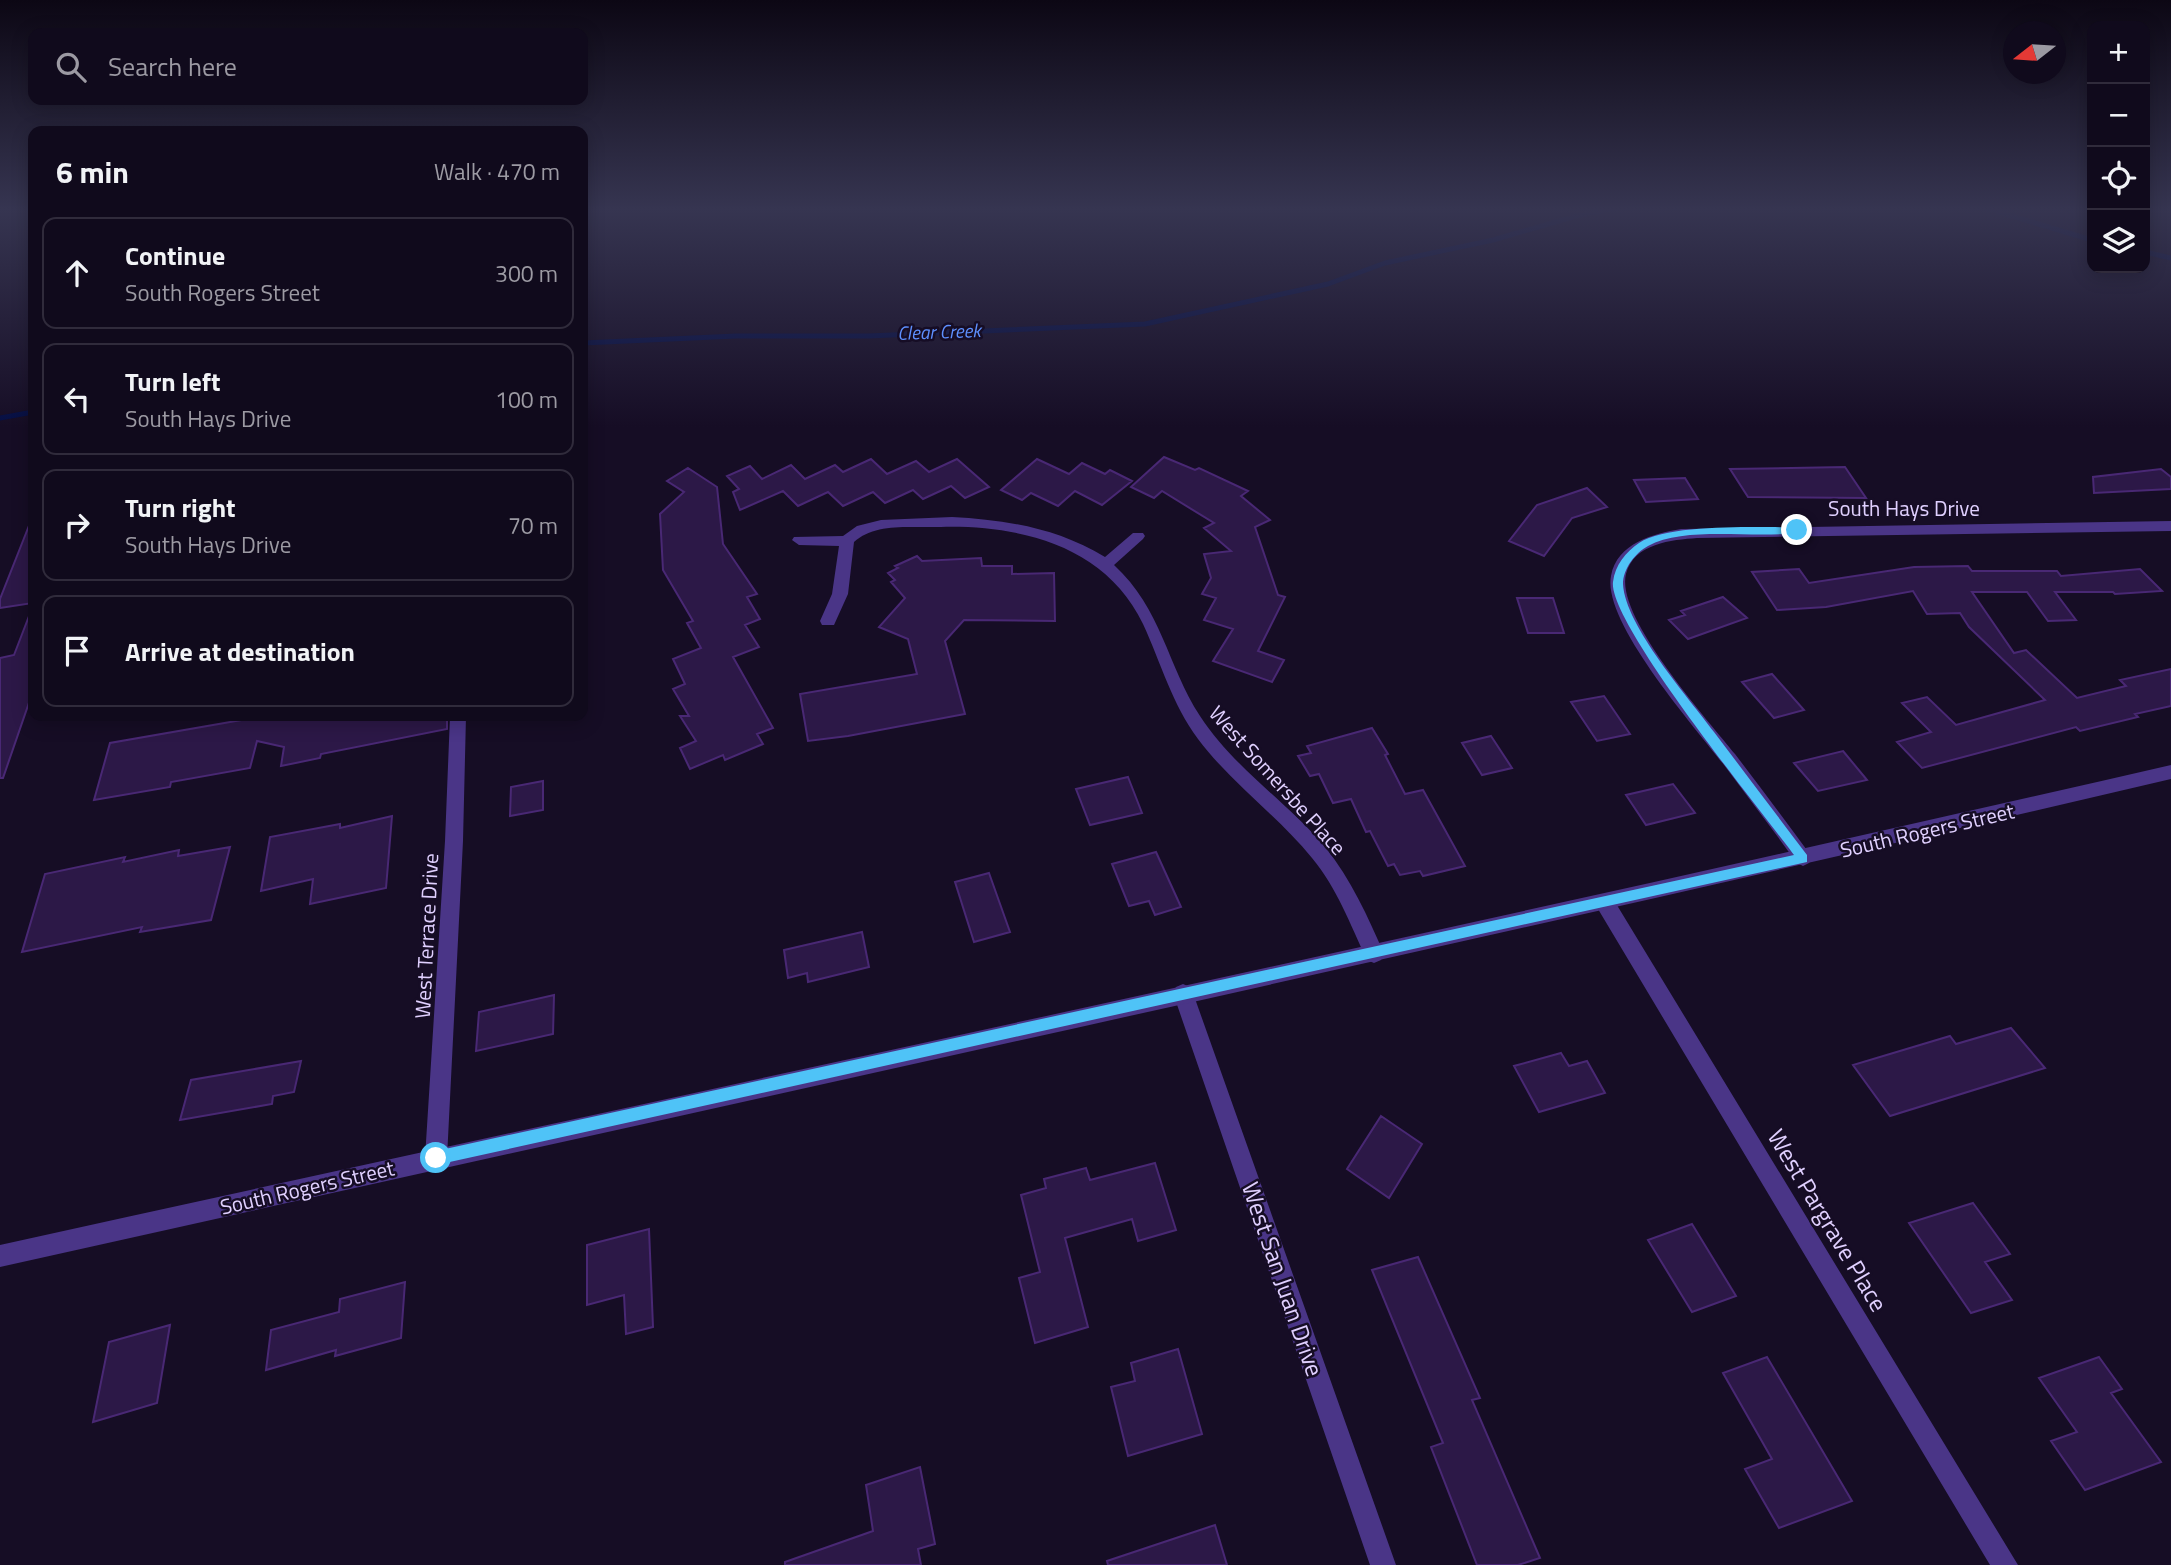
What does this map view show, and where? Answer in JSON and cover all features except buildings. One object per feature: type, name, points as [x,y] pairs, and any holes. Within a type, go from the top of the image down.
[{"type":"street","name":"West Somersbe Place","points":[[799,540],[847,541],[858,531],[875,526],[954,521],[992,523],[1037,531],[1059,539],[1105,565],[1118,575],[1139,603],[1180,694],[1204,735],[1318,852],[1354,905],[1374,954]]},
{"type":"street","name":"South Hays Drive","points":[[1803,858],[1683,699],[1634,628],[1624,609],[1618,583],[1626,560],[1635,551],[1644,544],[1662,538],[1727,531],[2171,526]]},
{"type":"street","points":[[1105,565],[1138,536]]},
{"type":"street","points":[[828,621],[840,594],[847,541]]},
{"type":"street","name":"West Terrace Drive","points":[[436,1158],[454,841],[458,721]]},
{"type":"street","name":"South Rogers Street","points":[[0,1255],[1183,993],[1605,903],[2171,772]]},
{"type":"street","name":"West Pargrave Place","points":[[1605,903],[2005,1565]]},
{"type":"street","name":"West San Juan Drive","points":[[1183,993],[1383,1565]]},
{"type":"waterway","name":"Clear Creek","points":[[588,343],[736,336],[869,336],[1145,324],[1336,281]]},
{"type":"waterway","name":"Clear Creek","points":[[0,418],[28,413]]},
{"type":"route","points":[[436,1158],[1803,858],[1653,658],[1624,609],[1618,583],[1619,572],[1626,560],[1644,544],[1662,538],[1692,533],[1797,530]]}]
